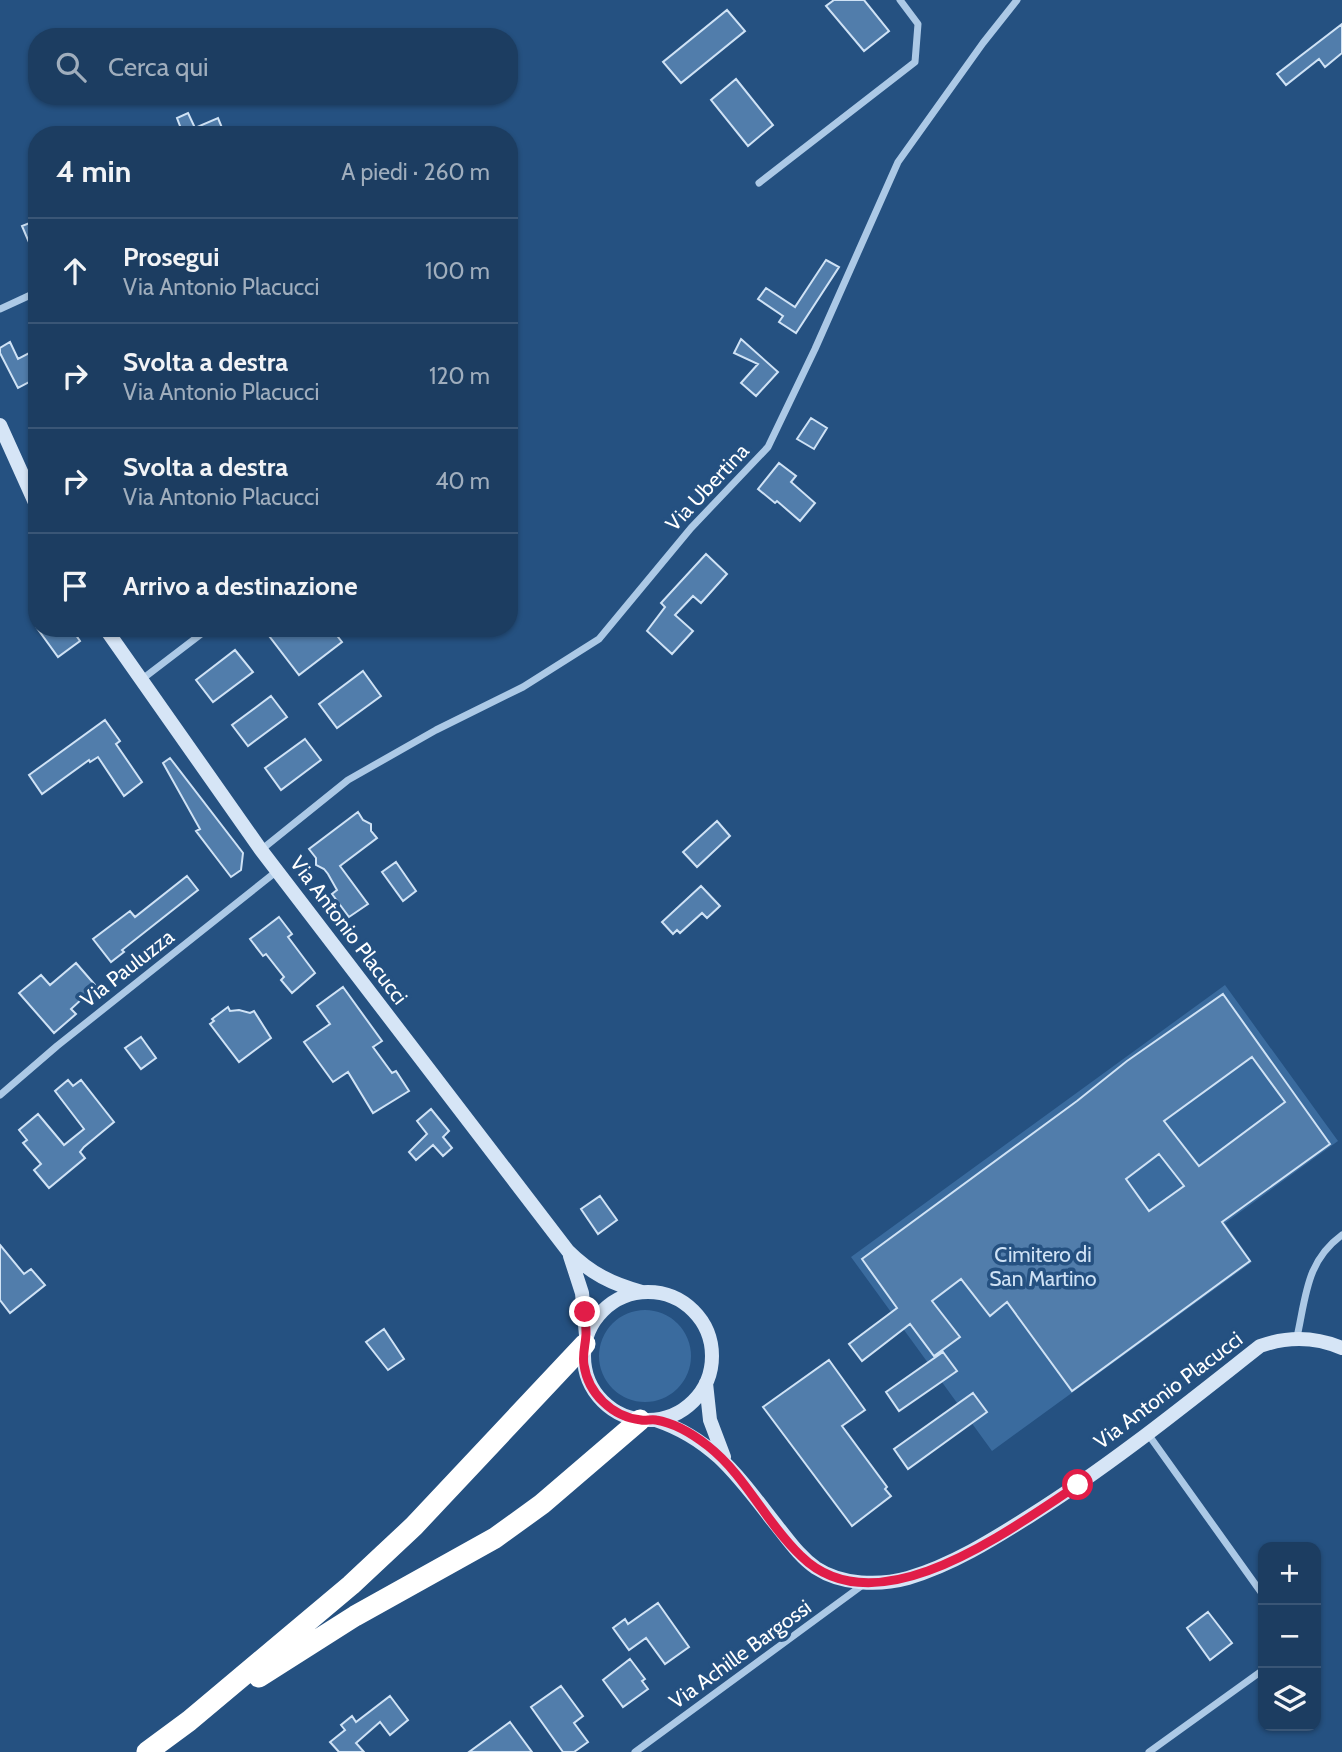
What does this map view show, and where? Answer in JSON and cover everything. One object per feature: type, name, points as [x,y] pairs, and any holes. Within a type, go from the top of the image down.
[{"type":"highway","points":[[147,1752],[189,1721],[351,1585],[414,1526],[585,1340]]},
{"type":"highway","points":[[189,1721],[355,1616],[495,1538],[648,1420]]},
{"type":"main road","points":[[0,425],[28,487]]},
{"type":"main road","name":"Via Antonio Placucci","points":[[111,637],[261,850],[568,1251],[604,1280],[642,1292],[675,1297],[691,1308],[703,1324],[710,1341],[712,1361],[706,1382],[710,1420],[726,1462]]},
{"type":"main road","name":"Via Antonio Placucci","points":[[568,1251],[579,1279],[585,1340],[584,1365],[590,1385],[602,1402],[619,1414],[648,1420],[692,1435],[726,1462],[801,1556],[819,1570],[842,1579],[865,1583],[907,1578],[959,1558],[1078,1485],[1260,1346],[1279,1339],[1297,1337]]},
{"type":"main road","points":[[585,1340],[602,1311],[627,1295],[642,1292]]},
{"type":"main road","points":[[1297,1337],[1328,1342],[1342,1348]]},
{"type":"main road","points":[[648,1420],[672,1416],[686,1408],[698,1396],[706,1382]]},
{"type":"street","points":[[759,183],[915,62],[918,24],[900,0]]},
{"type":"street","name":"Via Ubertina","points":[[261,850],[348,780],[436,730],[523,687],[599,639],[691,528],[768,447],[898,162],[1017,0]]},
{"type":"street","points":[[0,309],[28,296]]},
{"type":"street","points":[[140,680],[197,637]]},
{"type":"street","name":"Via Pauluzza","points":[[0,1095],[57,1046],[277,871]]},
{"type":"street","points":[[1297,1337],[1309,1279],[1317,1258],[1342,1235]]},
{"type":"street","points":[[1147,1433],[1258,1588]]},
{"type":"street","name":"Via Achille Bargossi","points":[[635,1752],[865,1583]]},
{"type":"street","points":[[1149,1752],[1258,1674]]},
{"type":"green space","name":"Cimitero di San Martino","points":[[1225,985],[1338,1141],[1225,1223],[1252,1262],[992,1451],[851,1257]]},
{"type":"green space","points":[[645,1310],[671,1318],[683,1330],[691,1356],[683,1382],[671,1394],[645,1402],[619,1394],[607,1382],[599,1356],[607,1330],[619,1318]]},
{"type":"building","points":[[834,0],[864,0],[889,31],[864,51],[826,6]]},
{"type":"building","points":[[727,10],[745,31],[681,83],[663,62]]},
{"type":"building","points":[[1342,24],[1342,53],[1325,67],[1319,59],[1286,85],[1277,74]]},
{"type":"building","points":[[736,79],[773,125],[748,146],[711,100]]},
{"type":"building","points":[[188,113],[194,126],[180,126],[177,118]]},
{"type":"building","points":[[218,118],[221,126],[200,126]]},
{"type":"building","points":[[28,224],[28,240],[22,226]]},
{"type":"building","points":[[826,260],[839,267],[796,333],[779,322],[783,316],[758,299],[766,288],[795,307]]},
{"type":"building","points":[[741,339],[778,372],[756,396],[741,383],[758,364],[734,353]]},
{"type":"building","points":[[10,342],[18,359],[28,354],[28,383],[18,388],[0,348]]},
{"type":"building","points":[[811,418],[827,428],[814,449],[797,439]]},
{"type":"building","points":[[779,463],[796,476],[791,482],[815,503],[800,521],[758,489]]},
{"type":"building","points":[[706,554],[727,574],[701,603],[693,596],[675,615],[693,631],[672,654],[647,631],[665,607],[661,603]]},
{"type":"building","points":[[44,637],[77,637],[80,641],[58,657]]},
{"type":"building","points":[[270,637],[338,637],[342,642],[299,675]]},
{"type":"building","points":[[235,650],[253,672],[213,702],[196,680]]},
{"type":"building","points":[[363,671],[381,696],[337,728],[319,704]]},
{"type":"building","points":[[271,696],[287,717],[248,746],[232,725]]},
{"type":"building","points":[[105,720],[120,741],[116,744],[142,782],[124,796],[98,757],[90,762],[89,760],[42,794],[29,775]]},
{"type":"building","points":[[305,739],[321,760],[281,790],[265,768]]},
{"type":"building","points":[[170,758],[243,853],[241,870],[231,877],[196,831],[200,829],[163,763]]},
{"type":"building","points":[[358,812],[363,820],[371,824],[371,831],[377,838],[340,866],[368,904],[349,917],[332,894],[337,890],[328,874],[316,865],[316,858],[309,849]]},
{"type":"building","points":[[717,821],[730,836],[697,867],[683,852]]},
{"type":"building","points":[[396,862],[416,891],[403,901],[382,872]]},
{"type":"building","points":[[187,876],[198,890],[122,950],[124,952],[111,962],[93,939],[130,911],[135,917]]},
{"type":"building","points":[[701,886],[720,906],[707,918],[702,913],[680,933],[677,930],[673,934],[662,922]]},
{"type":"building","points":[[279,917],[292,934],[288,937],[315,973],[292,993],[281,980],[284,977],[250,939]]},
{"type":"building","points":[[76,963],[96,986],[71,1009],[76,1014],[54,1033],[19,993],[41,975],[50,985]]},
{"type":"building","points":[[343,987],[382,1041],[373,1047],[392,1073],[396,1071],[409,1091],[373,1113],[348,1072],[333,1082],[304,1042],[330,1024],[317,1006]]},
{"type":"building","name":"Cimitero di San Martino","points":[[1223,994],[1330,1144],[1222,1222],[1250,1261],[1072,1391],[1007,1302],[990,1316],[961,1279],[932,1301],[960,1337],[934,1356],[910,1324],[862,1361],[849,1344],[897,1308],[862,1259],[1077,1101],[1127,1061]],"holes":[[[1252,1057],[1285,1102],[1199,1166],[1164,1121]],[[1159,1154],[1184,1186],[1149,1211],[1126,1179]]]},
{"type":"building","points":[[228,1007],[230,1011],[254,1011],[271,1038],[239,1062],[210,1024],[214,1021],[212,1019]]},
{"type":"building","points":[[141,1037],[156,1058],[141,1069],[125,1048]]},
{"type":"building","points":[[68,1080],[73,1086],[81,1080],[114,1122],[84,1147],[80,1152],[85,1158],[49,1188],[34,1170],[41,1164],[23,1143],[27,1140],[19,1130],[38,1114],[64,1145],[84,1129],[55,1091]]},
{"type":"building","points":[[431,1109],[449,1131],[443,1137],[452,1148],[443,1156],[433,1145],[416,1160],[409,1152],[427,1134],[417,1121]]},
{"type":"building","points":[[600,1196],[617,1220],[598,1234],[581,1209]]},
{"type":"building","points":[[0,1245],[24,1274],[31,1269],[45,1285],[10,1313],[0,1300]]},
{"type":"building","points":[[384,1329],[404,1359],[388,1370],[366,1342]]},
{"type":"building","points":[[943,1352],[957,1371],[899,1411],[886,1392]]},
{"type":"building","points":[[829,1360],[865,1410],[842,1426],[891,1496],[852,1526],[763,1407]]},
{"type":"building","points":[[973,1393],[987,1412],[908,1469],[894,1449]]},
{"type":"building","points":[[658,1603],[689,1647],[665,1664],[646,1638],[629,1650],[613,1628],[625,1619],[628,1624]]},
{"type":"building","points":[[1208,1612],[1232,1643],[1210,1660],[1187,1628]]},
{"type":"building","points":[[630,1659],[645,1679],[642,1681],[648,1689],[623,1707],[603,1680]]},
{"type":"building","points":[[561,1686],[583,1716],[574,1723],[588,1742],[574,1752],[563,1752],[531,1707]]},
{"type":"building","points":[[390,1696],[408,1720],[390,1735],[380,1722],[356,1743],[364,1752],[339,1752],[330,1742],[345,1730],[341,1725],[352,1716],[356,1722]]},
{"type":"building","points":[[510,1722],[532,1752],[469,1752]]},
{"type":"route","points":[[585,1312],[584,1365],[590,1385],[602,1402],[619,1414],[675,1426],[708,1446],[726,1462],[801,1556],[819,1570],[842,1579],[865,1583],[907,1578],[959,1558],[1078,1485]]}]
